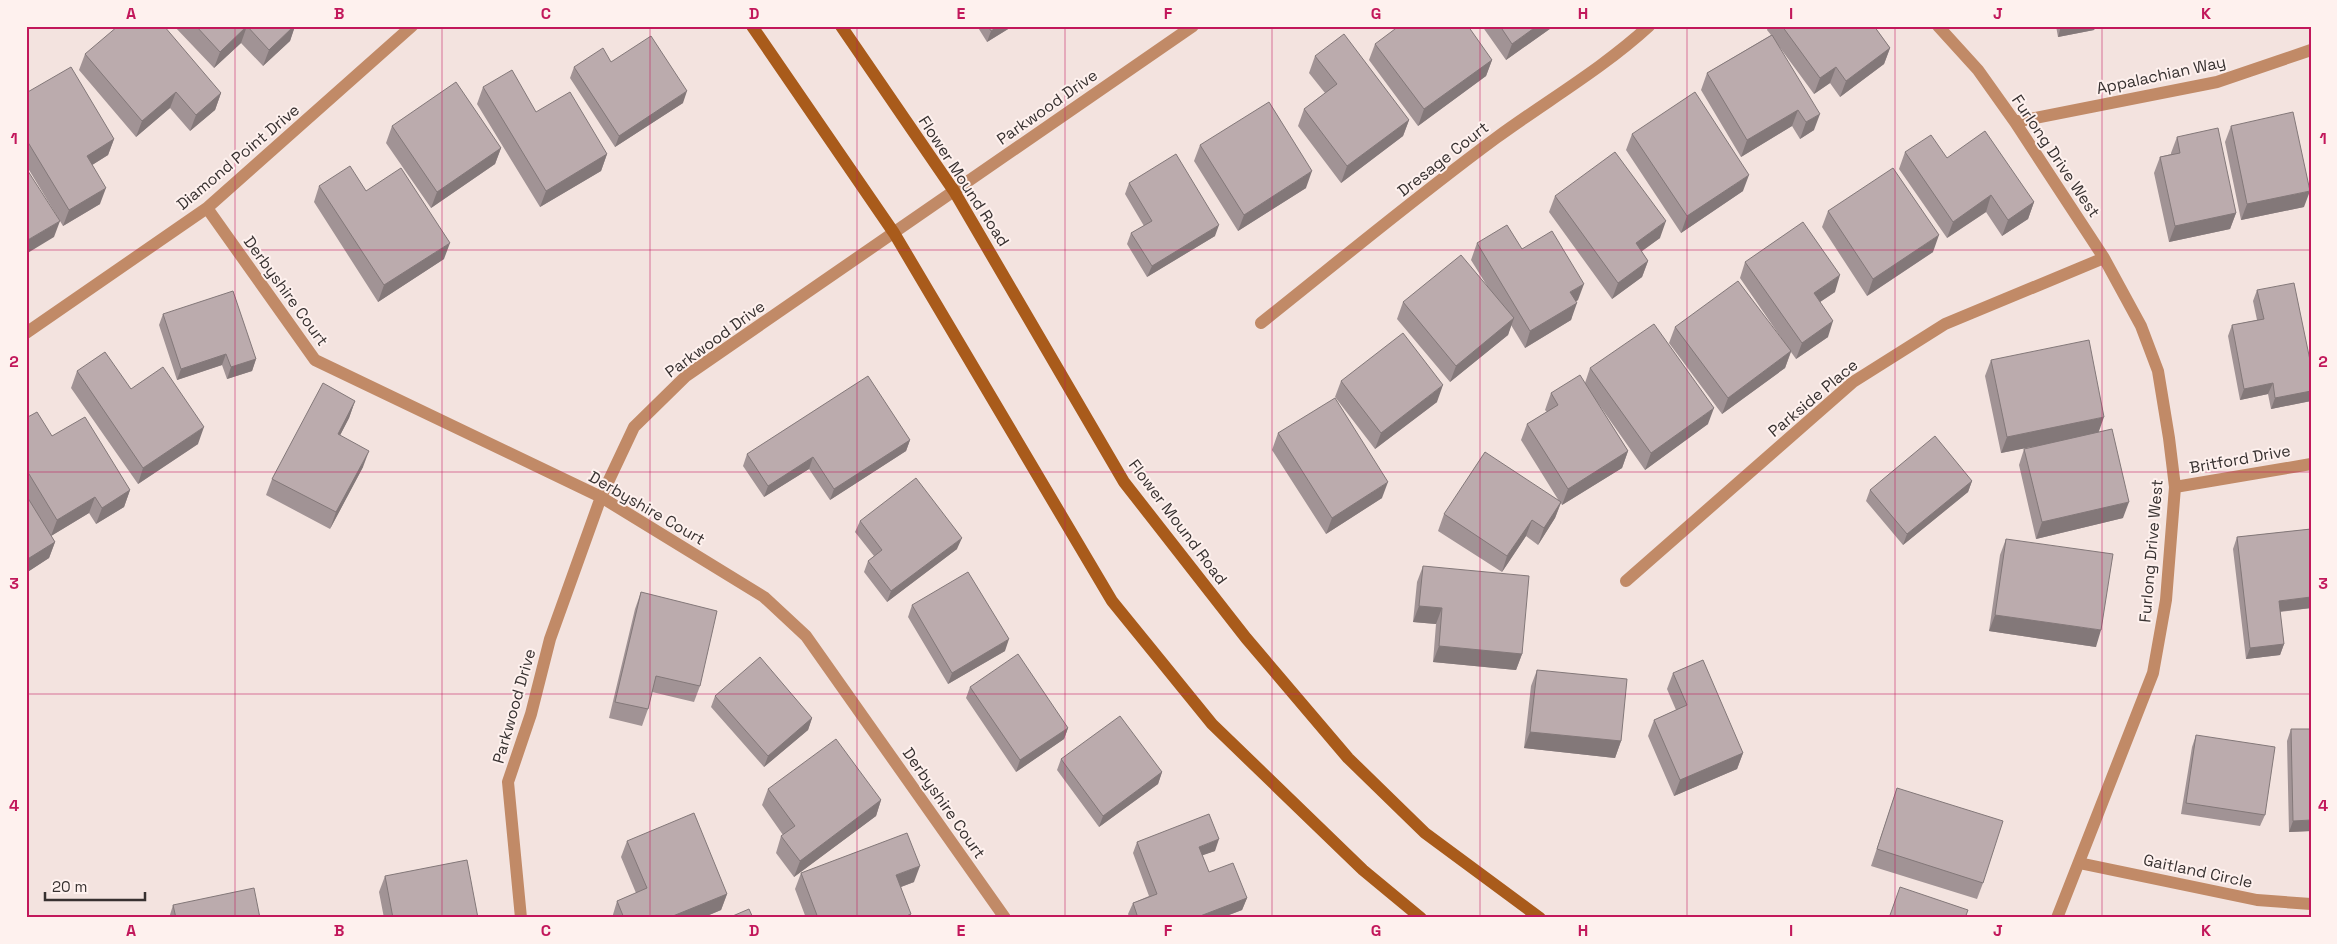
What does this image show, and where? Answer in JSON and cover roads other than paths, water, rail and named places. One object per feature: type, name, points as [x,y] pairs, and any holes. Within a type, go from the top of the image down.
[{"type":"main road","points":[[752,26],[894,233],[1112,602],[1212,724],[1363,870],[1421,918]]},
{"type":"main road","name":"Flower Mound Road","points":[[841,26],[954,191],[1124,482],[1246,638],[1348,758],[1425,833],[1540,918]]},
{"type":"street","name":"Diamond Point Drive","points":[[26,333],[207,208],[412,26]]},
{"type":"street","name":"Parkwood Drive","points":[[521,918],[508,782],[530,714],[550,639],[601,497],[634,427],[686,376],[1193,26]]},
{"type":"street","name":"Dresage Court","points":[[1261,323],[1497,138],[1572,88],[1630,44],[1649,26]]},
{"type":"street","name":"Furlong Drive West","points":[[1938,26],[1978,70],[2015,122],[2104,258],[2141,326],[2158,371],[2175,487],[2166,600],[2153,673],[2057,918]]},
{"type":"street","name":"Appalachian Way","points":[[2015,122],[2217,82],[2311,50]]},
{"type":"street","name":"Derbyshire Court","points":[[207,208],[315,360],[601,497],[764,597],[806,636],[1005,918]]},
{"type":"street","name":"Parkside Place","points":[[1626,581],[1853,382],[1945,324],[2104,258]]},
{"type":"street","name":"Britford Drive","points":[[2175,487],[2311,464]]},
{"type":"street","name":"Gaitland Circle","points":[[2079,863],[2257,900],[2311,904]]}]
